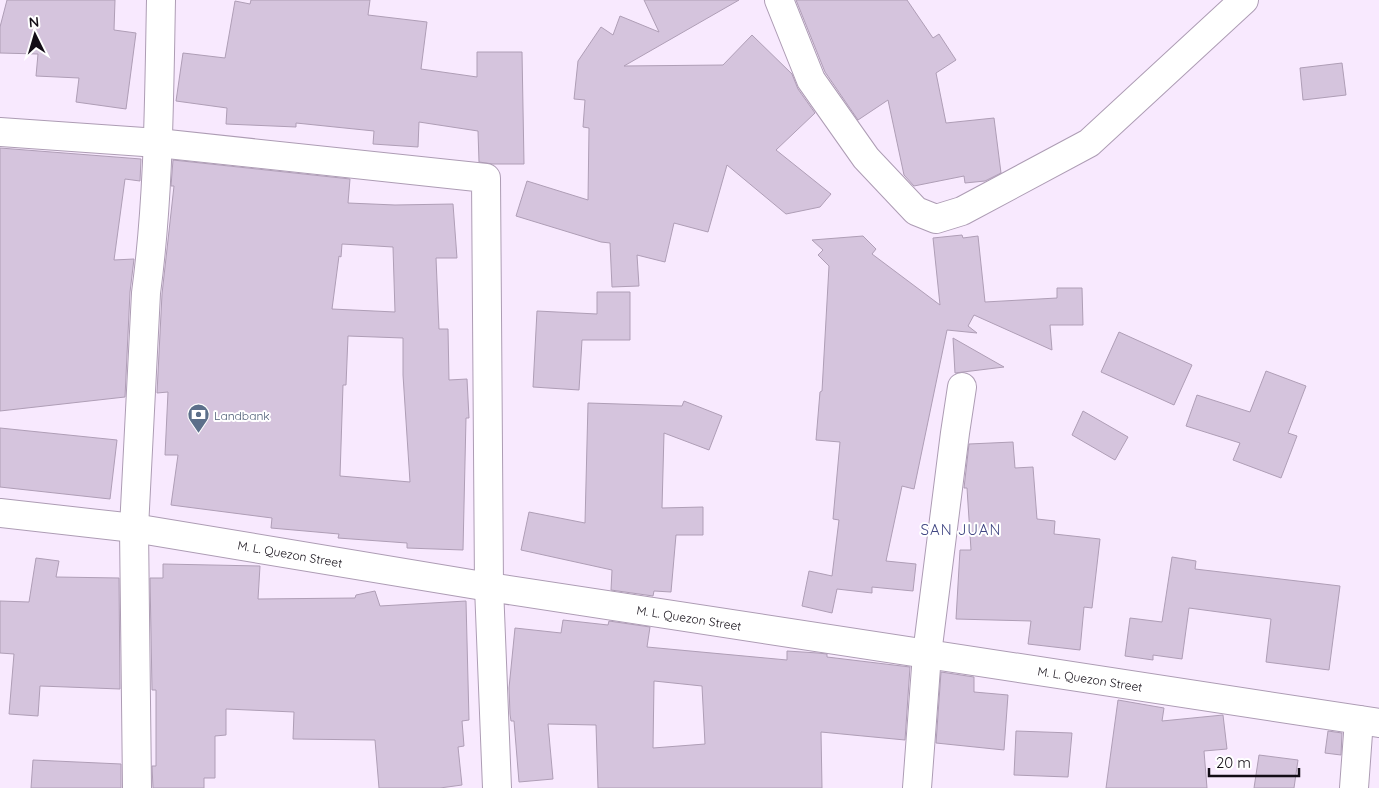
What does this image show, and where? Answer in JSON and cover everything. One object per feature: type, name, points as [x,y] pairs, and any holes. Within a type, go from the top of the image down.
[{"type":"street","points":[[136,788],[134,528],[146,293],[151,256],[158,143],[162,0]]},
{"type":"street","points":[[779,0],[811,80],[866,158],[916,211],[936,219],[962,211],[1089,142],[1244,0]]},
{"type":"street","points":[[0,132],[158,143],[486,178],[488,588],[496,788]]},
{"type":"street","points":[[917,788],[927,654],[954,433],[962,388]]},
{"type":"street","name":"M. L. Quezon Street","points":[[0,513],[134,528],[488,588],[1369,722]]},
{"type":"street","points":[[1354,788],[1369,722]]},
{"type":"building","points":[[7,0],[115,0],[114,30],[136,33],[126,109],[76,102],[79,78],[36,76],[38,54],[0,53],[0,27]]},
{"type":"building","points":[[251,0],[370,0],[368,15],[427,22],[421,69],[477,77],[477,52],[522,52],[524,164],[479,162],[478,131],[419,122],[418,147],[373,144],[374,131],[296,123],[296,127],[226,124],[227,108],[176,101],[183,53],[225,58],[235,1],[250,4]]},
{"type":"building","points":[[644,0],[739,0],[624,66],[723,65],[752,35],[792,74],[798,89],[815,113],[776,150],[831,194],[820,207],[786,214],[727,165],[708,232],[674,223],[665,262],[637,255],[639,286],[612,287],[610,243],[601,242],[516,216],[527,181],[588,200],[589,128],[583,127],[585,100],[574,99],[578,61],[601,27],[613,35],[620,16],[659,32]]},
{"type":"building","points":[[796,0],[907,0],[933,38],[939,34],[956,60],[936,73],[946,123],[994,118],[1001,173],[985,181],[965,183],[964,176],[914,186],[904,175],[888,100],[858,120],[825,72]]},
{"type":"building","points":[[1342,63],[1346,95],[1303,100],[1300,68]]},
{"type":"building","points":[[0,148],[141,159],[140,181],[125,179],[114,260],[134,259],[130,292],[125,397],[0,411]]},
{"type":"building","points":[[173,160],[350,179],[348,203],[395,205],[453,204],[457,258],[436,258],[439,329],[448,329],[449,380],[467,379],[469,418],[466,418],[463,550],[407,548],[407,543],[338,538],[339,534],[271,528],[272,518],[171,505],[178,455],[165,455],[168,392],[157,393],[162,294],[174,186],[171,186]],"holes":[[[342,244],[393,247],[395,312],[332,309]],[[348,336],[403,338],[403,375],[410,482],[340,476],[343,385],[346,385]]]},
{"type":"building","points":[[962,235],[963,238],[978,236],[985,302],[1057,298],[1057,288],[1082,288],[1083,325],[1050,325],[1052,350],[974,315],[968,326],[977,333],[947,330],[914,489],[902,486],[886,561],[916,564],[913,591],[872,587],[872,593],[837,589],[832,613],[802,606],[809,571],[832,576],[839,520],[833,519],[840,442],[816,440],[820,392],[822,391],[829,266],[818,255],[823,250],[812,240],[863,236],[876,249],[872,254],[940,305],[933,238]]},
{"type":"building","points":[[597,292],[630,292],[630,340],[582,340],[579,390],[533,387],[537,311],[597,314]]},
{"type":"building","points":[[1119,332],[1192,365],[1174,405],[1101,372]]},
{"type":"building","points":[[953,338],[1004,367],[955,373]]},
{"type":"building","points":[[1266,371],[1306,386],[1288,433],[1297,436],[1281,478],[1233,460],[1240,443],[1186,426],[1197,395],[1250,412]]},
{"type":"building","points":[[684,401],[722,416],[709,450],[664,433],[662,508],[703,507],[703,535],[676,535],[671,592],[654,591],[653,596],[611,590],[612,570],[521,550],[529,512],[585,523],[588,403],[682,406]]},
{"type":"building","points":[[1083,411],[1128,437],[1115,460],[1072,435]]},
{"type":"building","points":[[0,428],[117,440],[110,499],[0,487]]},
{"type":"building","points":[[1013,442],[1015,468],[1033,467],[1037,519],[1055,521],[1054,534],[1100,539],[1092,608],[1084,607],[1080,650],[1028,644],[1031,621],[956,619],[960,550],[971,550],[967,488],[964,488],[969,444]]},
{"type":"building","points":[[1172,557],[1196,561],[1195,569],[1340,586],[1329,670],[1266,662],[1271,619],[1189,608],[1182,659],[1153,655],[1153,660],[1125,656],[1130,618],[1162,622]]},
{"type":"building","points":[[36,558],[59,561],[56,577],[119,578],[120,689],[40,686],[38,716],[9,714],[14,654],[0,653],[0,601],[29,602]]},
{"type":"building","points":[[163,564],[260,566],[258,599],[355,598],[356,595],[375,591],[380,606],[466,601],[469,720],[462,721],[464,746],[458,747],[462,785],[440,788],[379,788],[375,740],[293,739],[294,712],[226,709],[226,735],[215,736],[215,778],[204,778],[204,788],[153,788],[152,766],[156,766],[156,690],[152,690],[150,578],[163,578]]},
{"type":"building","points":[[563,620],[608,625],[609,621],[650,627],[647,647],[787,660],[787,651],[818,653],[827,654],[827,657],[910,667],[905,740],[821,732],[822,788],[598,788],[596,725],[548,724],[553,779],[519,782],[514,721],[511,721],[510,714],[509,688],[515,628],[561,633]],"holes":[[[654,681],[702,686],[705,744],[653,748]]]},
{"type":"building","points":[[941,672],[974,677],[974,692],[1008,695],[1004,750],[936,743]]},
{"type":"building","points":[[1118,700],[1164,708],[1162,721],[1223,715],[1227,749],[1204,751],[1207,788],[1106,788]]},
{"type":"building","points":[[1016,731],[1072,733],[1068,777],[1014,775]]},
{"type":"building","points":[[1328,731],[1342,733],[1341,755],[1325,753]]},
{"type":"building","points":[[1259,755],[1298,760],[1294,788],[1254,788]]},
{"type":"building","points":[[33,760],[121,764],[121,788],[31,788]]},
{"type":"place","name":"Landbank","points":[[198,434]]},
{"type":"district","name":"SAN JUAN","points":[[961,529]]}]
